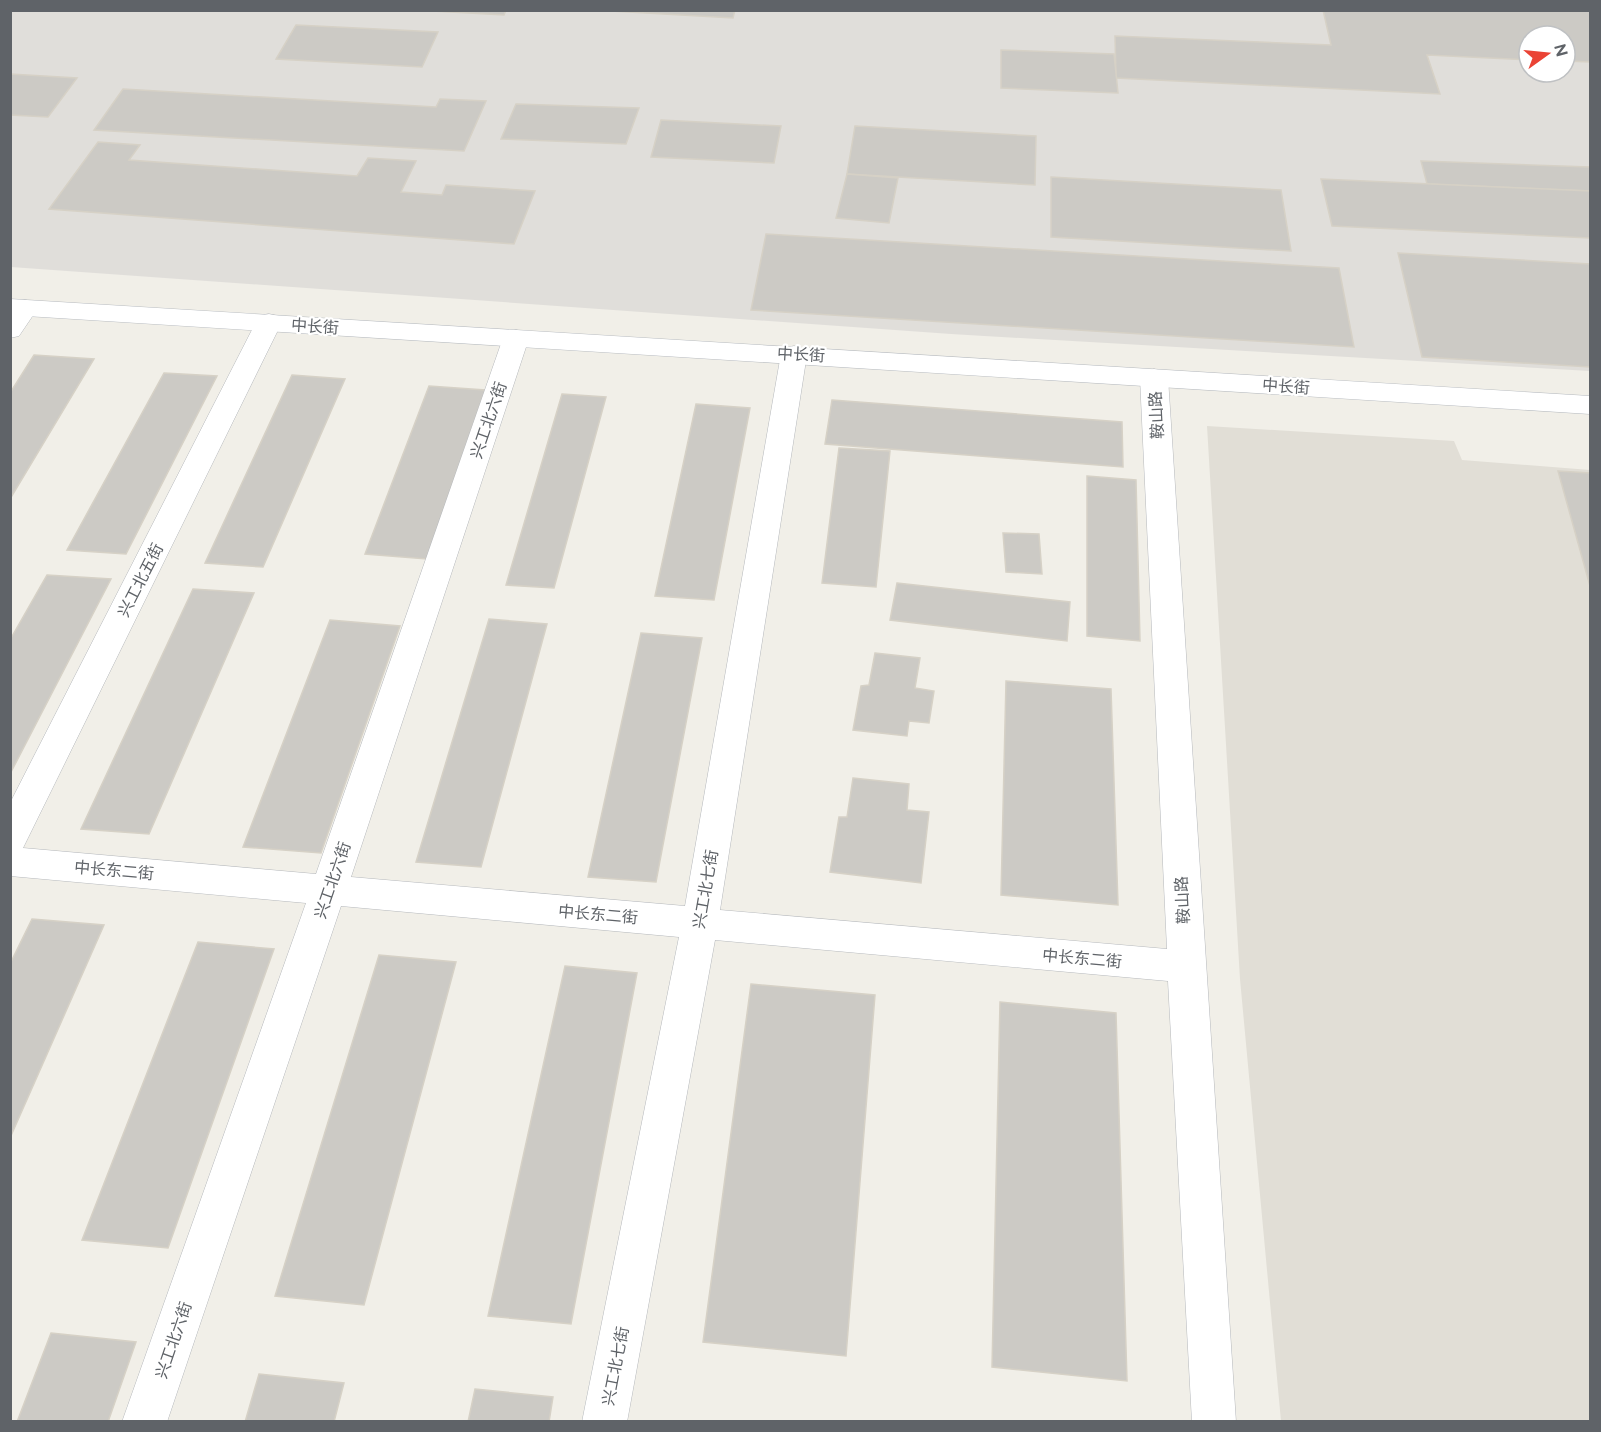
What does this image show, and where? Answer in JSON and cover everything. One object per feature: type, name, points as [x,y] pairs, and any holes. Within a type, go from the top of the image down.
[{"type":"street","name":"中长街","points":[[15,315],[268,322],[1590,405]]},
{"type":"street","name":"兴工北五街","points":[[10,838],[268,322]]},
{"type":"street","name":"兴工北六街","points":[[144,1422],[329,890],[516,338]]},
{"type":"street","name":"兴工北七街","points":[[604,1422],[700,923],[794,354]]},
{"type":"street","name":"鞍山路","points":[[1154,378],[1186,967],[1214,1422]]},
{"type":"street","name":"中长东二街","points":[[10,861],[1186,967]]},
{"type":"shaded area","points":[[10,11],[1590,11],[1590,371],[951,334],[11,267]]},
{"type":"shaded area","points":[[1207,426],[1454,441],[1462,460],[1590,470],[1590,1421],[1281,1421],[1240,979]]},
{"type":"building","points":[[414,10],[506,10],[504,15]]},
{"type":"building","points":[[593,10],[735,10],[733,18]]},
{"type":"building","points":[[1323,10],[1590,10],[1590,62],[1577,61],[1577,24],[1517,24],[1517,59],[1427,55],[1440,94],[1116,78],[1115,36],[1331,45]]},
{"type":"building","points":[[296,25],[438,32],[422,67],[276,59]]},
{"type":"building","points":[[1001,50],[1114,54],[1118,93],[1001,88]]},
{"type":"building","points":[[10,74],[77,78],[48,117],[10,115]]},
{"type":"building","points":[[123,89],[436,107],[440,99],[486,101],[464,151],[94,130]]},
{"type":"building","points":[[516,104],[639,108],[626,144],[501,139]]},
{"type":"building","points":[[661,120],[781,126],[774,163],[651,157]]},
{"type":"building","points":[[855,126],[1036,136],[1035,185],[847,174]]},
{"type":"building","points":[[98,142],[140,145],[129,160],[357,176],[368,158],[416,161],[401,192],[442,195],[446,185],[535,191],[514,244],[49,209]]},
{"type":"building","points":[[1421,161],[1590,167],[1590,191],[1427,184]]},
{"type":"building","points":[[847,174],[898,178],[889,223],[836,218]]},
{"type":"building","points":[[1051,177],[1281,190],[1291,251],[1051,237]]},
{"type":"building","points":[[1321,179],[1590,191],[1590,238],[1332,226]]},
{"type":"building","points":[[766,234],[1339,268],[1354,347],[751,310]]},
{"type":"building","points":[[1398,253],[1590,264],[1590,367],[1422,357]]},
{"type":"building","points":[[34,355],[94,359],[10,499],[10,393]]},
{"type":"building","points":[[164,373],[217,376],[126,554],[67,550]]},
{"type":"building","points":[[292,375],[345,379],[263,567],[205,563]]},
{"type":"building","points":[[429,386],[485,390],[427,559],[365,554]]},
{"type":"building","points":[[562,394],[606,397],[554,588],[506,585]]},
{"type":"building","points":[[832,400],[1122,422],[1123,467],[825,444]]},
{"type":"building","points":[[696,404],[750,408],[714,600],[655,596]]},
{"type":"building","points":[[839,448],[890,451],[876,587],[822,583]]},
{"type":"building","points":[[1558,471],[1590,473],[1590,586]]},
{"type":"building","points":[[1087,476],[1136,480],[1140,641],[1087,636]]},
{"type":"building","points":[[1003,533],[1039,534],[1042,574],[1006,572]]},
{"type":"building","points":[[47,575],[111,579],[10,774],[10,640]]},
{"type":"building","points":[[897,583],[1070,602],[1067,641],[890,620]]},
{"type":"building","points":[[193,589],[254,593],[149,834],[81,829]]},
{"type":"building","points":[[489,619],[547,624],[481,867],[416,862]]},
{"type":"building","points":[[330,620],[400,626],[321,853],[243,847]]},
{"type":"building","points":[[641,633],[702,638],[656,882],[588,877]]},
{"type":"building","points":[[875,653],[920,658],[915,688],[934,691],[929,723],[909,721],[907,736],[853,730],[861,686],[869,685]]},
{"type":"building","points":[[1006,681],[1111,689],[1118,905],[1001,895]]},
{"type":"building","points":[[853,778],[909,784],[907,810],[929,812],[921,883],[830,872],[839,817],[847,817]]},
{"type":"building","points":[[32,919],[104,925],[10,1138],[10,964]]},
{"type":"building","points":[[198,942],[274,949],[168,1248],[82,1240]]},
{"type":"building","points":[[379,955],[456,962],[364,1305],[275,1296]]},
{"type":"building","points":[[565,966],[637,973],[571,1324],[488,1316]]},
{"type":"building","points":[[751,984],[875,995],[846,1356],[703,1342]]},
{"type":"building","points":[[1000,1002],[1116,1013],[1127,1381],[992,1367]]},
{"type":"building","points":[[51,1333],[136,1342],[108,1422],[17,1422]]},
{"type":"building","points":[[259,1374],[344,1383],[334,1422],[245,1422]]},
{"type":"building","points":[[475,1389],[553,1397],[549,1422],[468,1422]]}]
